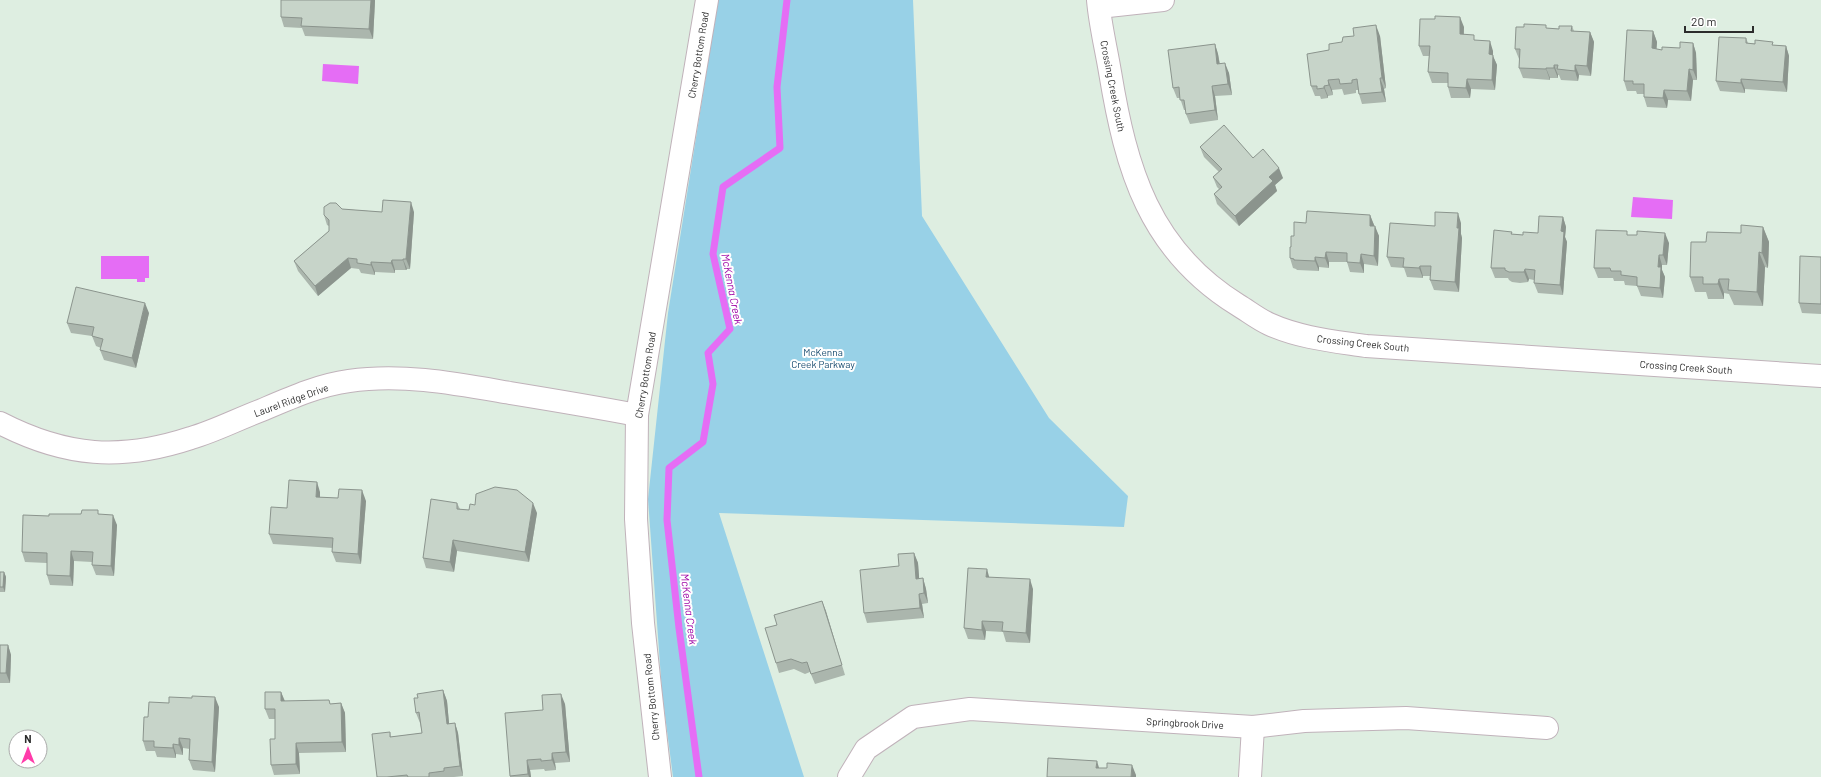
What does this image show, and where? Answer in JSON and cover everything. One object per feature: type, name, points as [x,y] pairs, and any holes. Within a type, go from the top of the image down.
[{"type":"street","name":"Cherry Bottom Road","points":[[660,777],[643,623],[636,519],[637,415],[707,0]]},
{"type":"street","points":[[1099,4],[1163,0]]},
{"type":"street","name":"Crossing Creek South","points":[[1099,4],[1117,114],[1134,180],[1155,223],[1187,266],[1217,292],[1268,324],[1312,338],[1366,346],[1821,376]]},
{"type":"street","name":"Laurel Ridge Drive","points":[[0,423],[51,445],[85,452],[120,453],[155,448],[192,438],[315,389],[349,381],[384,379],[422,380],[462,384],[637,415]]},
{"type":"street","name":"Springbrook Drive","points":[[849,777],[866,749],[913,717],[970,709],[1253,726],[1304,721],[1406,718],[1547,728]]},
{"type":"street","points":[[1250,777],[1253,726]]},
{"type":"green space","name":"McKenna Creek Parkway","points":[[718,0],[913,0],[922,216],[1049,418],[1128,496],[1124,527],[719,513],[804,777],[673,777],[662,692],[648,499],[668,313]]},
{"type":"shaded area","points":[[323,64],[359,66],[358,84],[322,81]]},
{"type":"shaded area","points":[[1633,197],[1673,200],[1672,219],[1631,217]]},
{"type":"shaded area","points":[[101,256],[149,256],[149,278],[145,278],[145,282],[137,282],[137,279],[101,279]]},
{"type":"building","points":[[281,0],[371,0],[369,29],[301,26],[302,18],[281,17]]},
{"type":"building","points":[[1435,16],[1460,17],[1460,34],[1474,35],[1474,40],[1490,41],[1489,54],[1493,55],[1492,80],[1467,79],[1466,88],[1448,87],[1448,73],[1428,72],[1430,46],[1419,46],[1420,19],[1435,19]]},
{"type":"building","points":[[1524,24],[1546,25],[1546,28],[1559,29],[1559,26],[1572,26],[1571,31],[1590,32],[1587,66],[1575,65],[1575,71],[1557,69],[1558,65],[1554,65],[1554,68],[1546,69],[1519,68],[1520,49],[1515,49],[1516,27],[1524,27]]},
{"type":"building","points":[[1376,25],[1382,78],[1380,78],[1382,92],[1359,94],[1357,79],[1352,80],[1352,83],[1340,84],[1339,79],[1328,80],[1329,85],[1324,86],[1324,88],[1317,89],[1317,86],[1311,86],[1307,54],[1329,50],[1329,44],[1342,42],[1343,37],[1354,36],[1353,28]]},
{"type":"building","points":[[1627,30],[1653,31],[1652,48],[1662,50],[1662,47],[1680,48],[1680,42],[1693,43],[1693,70],[1689,69],[1687,91],[1664,90],[1663,98],[1644,97],[1644,84],[1633,84],[1633,81],[1624,81]]},
{"type":"building","points":[[1719,37],[1746,38],[1746,43],[1755,44],[1755,40],[1773,42],[1772,45],[1786,46],[1783,82],[1741,79],[1741,83],[1716,81]]},
{"type":"building","points":[[1215,44],[1217,64],[1225,63],[1228,84],[1212,86],[1215,110],[1186,114],[1184,100],[1180,100],[1179,87],[1173,88],[1168,50]]},
{"type":"building","points":[[1224,125],[1253,158],[1263,149],[1279,168],[1269,177],[1273,181],[1235,216],[1214,194],[1222,187],[1213,177],[1222,169],[1200,147]]},
{"type":"building","points":[[383,200],[411,202],[406,259],[392,260],[391,263],[371,262],[371,265],[357,263],[357,259],[348,258],[315,286],[294,261],[329,231],[329,220],[324,215],[324,207],[330,203],[336,203],[342,209],[382,212]]},
{"type":"building","points":[[1307,211],[1370,215],[1370,226],[1375,226],[1374,256],[1361,254],[1360,263],[1347,262],[1347,253],[1326,252],[1325,258],[1315,257],[1315,261],[1294,260],[1290,258],[1291,236],[1294,236],[1294,222],[1306,223]]},
{"type":"building","points":[[1435,212],[1458,213],[1457,228],[1459,228],[1455,282],[1430,280],[1431,266],[1420,266],[1419,268],[1403,267],[1404,258],[1387,257],[1390,223],[1435,226]]},
{"type":"building","points":[[1539,216],[1563,217],[1561,231],[1564,232],[1560,285],[1534,283],[1535,270],[1525,269],[1524,272],[1509,272],[1505,270],[1505,268],[1491,268],[1494,230],[1523,235],[1523,232],[1538,233]]},
{"type":"building","points":[[1741,225],[1763,227],[1762,253],[1759,252],[1757,292],[1728,290],[1729,279],[1719,279],[1718,284],[1703,284],[1703,277],[1690,277],[1691,242],[1706,242],[1707,232],[1741,233]]},
{"type":"building","points":[[1596,230],[1627,231],[1627,235],[1637,235],[1637,231],[1665,233],[1663,255],[1659,255],[1658,267],[1661,267],[1660,288],[1637,286],[1637,277],[1621,275],[1621,271],[1611,271],[1610,268],[1594,268]]},
{"type":"building","points":[[1800,256],[1821,257],[1821,304],[1799,303]]},
{"type":"building","points":[[76,287],[145,303],[132,358],[100,350],[103,339],[92,336],[94,327],[67,323]]},
{"type":"building","points":[[289,480],[317,482],[316,497],[338,498],[339,489],[362,490],[358,554],[332,552],[333,538],[269,534],[271,507],[287,508]]},
{"type":"building","points":[[495,487],[517,490],[533,503],[525,552],[453,540],[450,562],[423,558],[431,499],[457,503],[457,509],[469,510],[470,504],[475,505],[476,494]]},
{"type":"building","points":[[82,510],[98,510],[98,514],[113,515],[111,566],[92,565],[93,552],[71,551],[70,576],[47,575],[47,553],[22,552],[23,515],[49,516],[49,514],[81,514]]},
{"type":"building","points":[[914,553],[916,579],[923,578],[924,593],[919,594],[920,608],[864,613],[860,570],[899,566],[898,554]]},
{"type":"building","points":[[968,568],[987,569],[986,577],[1030,579],[1026,633],[1002,631],[1003,622],[982,621],[982,630],[964,628]]},
{"type":"building","points":[[0,572],[4,572],[3,587],[0,587]]},
{"type":"building","points":[[822,601],[842,665],[811,674],[807,662],[802,663],[791,659],[776,663],[765,628],[777,625],[774,615]]},
{"type":"building","points":[[0,645],[8,645],[6,673],[0,673]]},
{"type":"building","points":[[443,690],[447,724],[455,723],[460,766],[444,768],[444,771],[429,773],[429,777],[408,777],[407,775],[377,777],[372,734],[390,732],[390,737],[422,733],[419,712],[416,713],[414,698],[418,698],[417,694]]},
{"type":"building","points":[[265,692],[281,692],[281,701],[329,700],[330,704],[341,703],[342,742],[296,743],[296,764],[271,765],[270,739],[275,739],[275,709],[265,709]]},
{"type":"building","points":[[561,694],[566,752],[552,753],[552,760],[527,760],[528,774],[510,776],[505,713],[543,710],[542,695]]},
{"type":"building","points":[[192,696],[215,697],[212,762],[189,760],[190,739],[179,738],[179,745],[173,744],[173,748],[154,747],[154,741],[143,741],[144,717],[148,717],[149,702],[169,703],[169,697],[192,698]]},
{"type":"building","points":[[1048,758],[1097,761],[1096,768],[1107,768],[1107,763],[1132,765],[1131,777],[1047,777]]},
{"type":"waterway","name":"McKenna Creek","points":[[699,777],[679,628],[667,520],[669,468],[703,442],[713,384],[708,353],[730,329],[713,254],[723,187],[780,148],[777,87],[787,0]]}]
